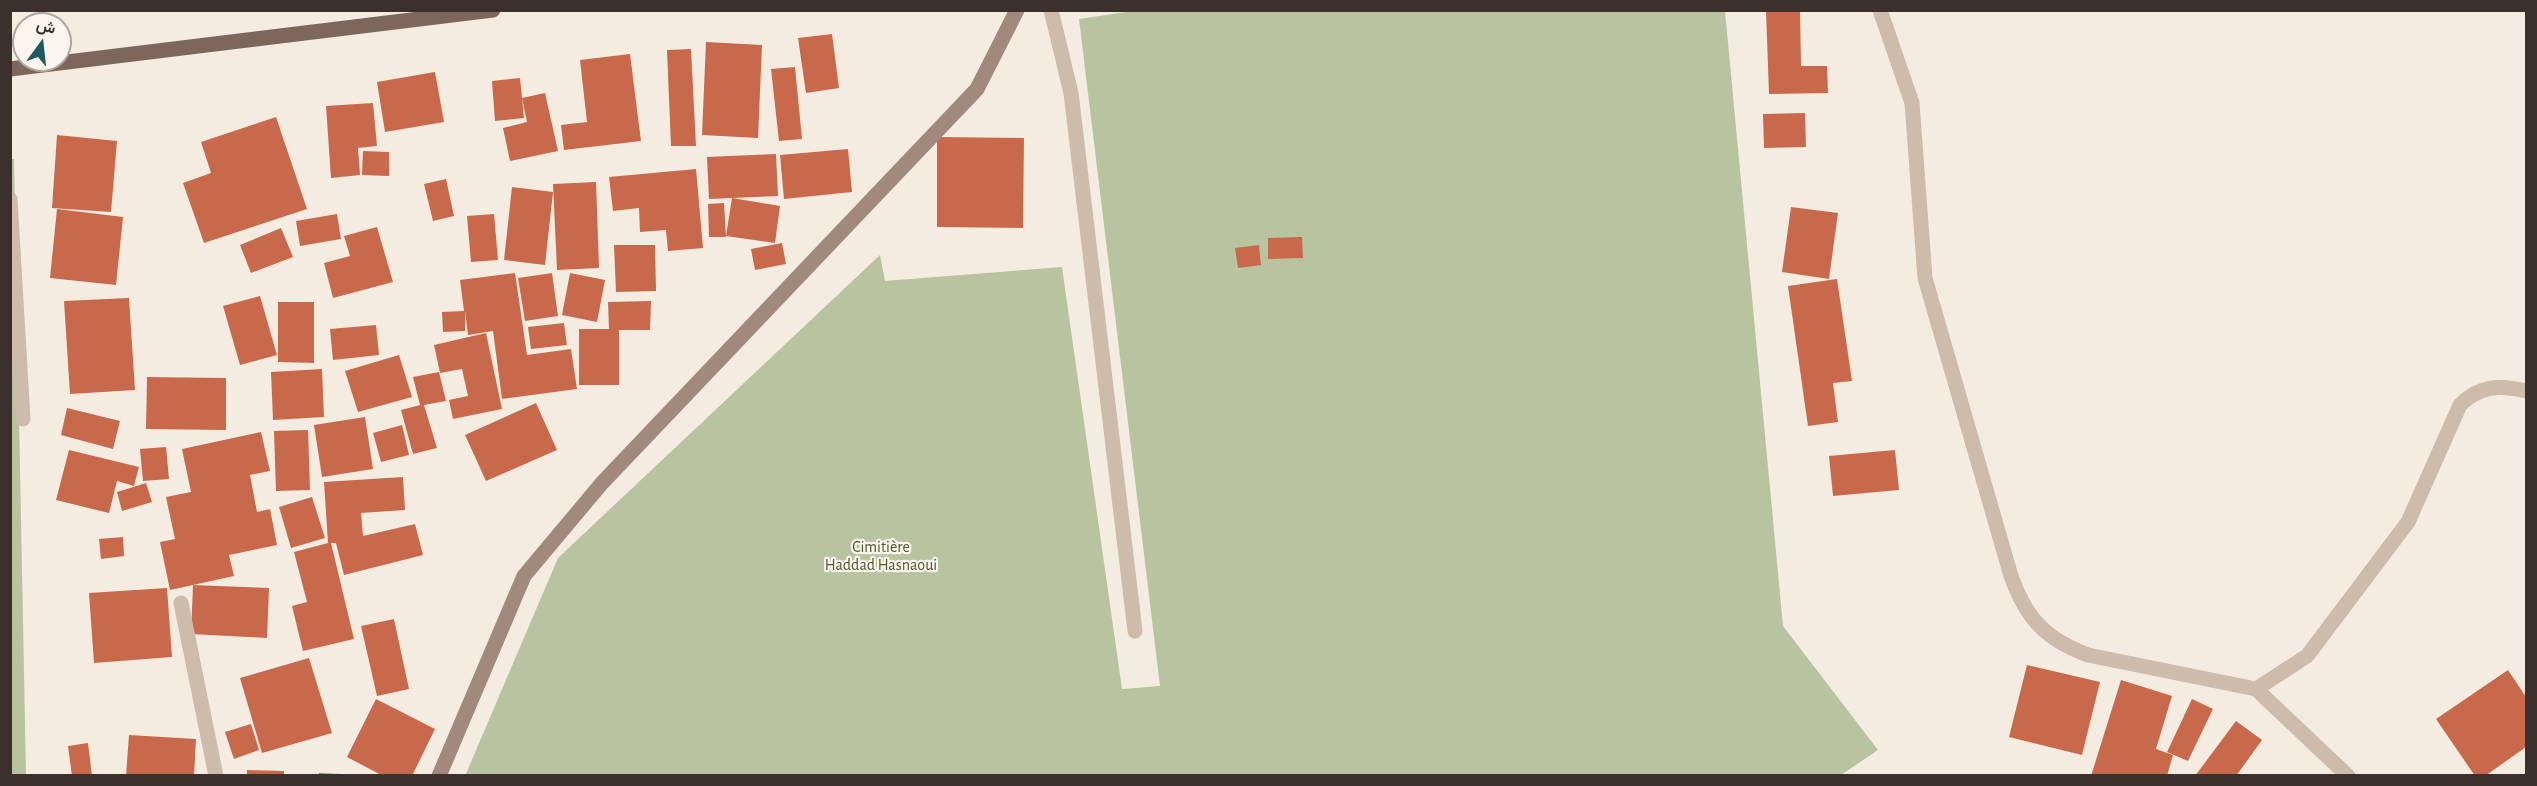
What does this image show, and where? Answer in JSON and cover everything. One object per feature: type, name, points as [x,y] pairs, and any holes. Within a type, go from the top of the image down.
[{"type":"main road","points":[[10,69],[493,10]]},
{"type":"street","points":[[439,776],[524,576],[602,483],[977,89],[1017,10]]},
{"type":"street","points":[[1051,10],[1071,93],[1135,631]]},
{"type":"street","points":[[1880,10],[1912,103],[1925,278],[2019,598],[2031,617],[2047,634],[2066,647],[2088,655],[2256,689],[2348,776]]},
{"type":"street","points":[[10,199],[23,419]]},
{"type":"street","points":[[2256,689],[2307,656],[2408,522],[2460,405],[2475,392],[2495,386],[2526,391]]},
{"type":"street","points":[[181,603],[216,776]]},
{"type":"green space","name":"Cimitière Haddad Hasnaoui","points":[[1139,10],[1725,11],[1783,626],[1878,750],[1841,775],[465,776],[558,558],[880,255],[885,281],[1062,267],[1122,689],[1160,686],[1079,19]]},
{"type":"green space","points":[[10,159],[14,159],[26,775],[11,776]]},
{"type":"building","points":[[1766,10],[1800,10],[1801,66],[1827,66],[1828,93],[1769,94]]},
{"type":"building","points":[[832,34],[839,88],[806,93],[798,38]]},
{"type":"building","points":[[706,42],[762,45],[758,138],[702,135]]},
{"type":"building","points":[[691,49],[696,146],[671,146],[667,50]]},
{"type":"building","points":[[630,54],[641,141],[564,150],[561,125],[587,122],[580,60]]},
{"type":"building","points":[[795,67],[802,139],[779,141],[771,69]]},
{"type":"building","points":[[435,72],[444,122],[385,132],[377,82]]},
{"type":"building","points":[[520,78],[524,118],[495,121],[492,81]]},
{"type":"building","points":[[545,93],[558,151],[510,161],[503,128],[527,122],[522,98]]},
{"type":"building","points":[[373,103],[377,146],[358,148],[360,175],[331,178],[326,106]]},
{"type":"building","points":[[1805,113],[1806,147],[1764,148],[1763,114]]},
{"type":"building","points":[[276,117],[307,209],[204,243],[183,183],[211,173],[201,142]]},
{"type":"building","points":[[57,135],[117,141],[111,212],[52,208]]},
{"type":"building","points":[[937,137],[1024,138],[1023,228],[937,227]]},
{"type":"building","points":[[848,149],[852,192],[784,199],[780,155]]},
{"type":"building","points":[[363,151],[389,152],[389,176],[362,175]]},
{"type":"building","points":[[776,154],[778,196],[709,199],[707,157]]},
{"type":"building","points":[[696,169],[703,248],[668,251],[666,230],[640,232],[639,208],[613,211],[609,177]]},
{"type":"building","points":[[446,179],[454,216],[433,221],[424,184]]},
{"type":"building","points":[[596,182],[599,268],[557,270],[553,184]]},
{"type":"building","points":[[512,187],[553,192],[545,265],[504,260]]},
{"type":"building","points":[[732,198],[780,206],[775,243],[726,236]]},
{"type":"building","points":[[724,203],[726,237],[709,237],[708,204]]},
{"type":"building","points":[[1791,207],[1838,213],[1829,279],[1782,272]]},
{"type":"building","points":[[57,209],[123,217],[116,285],[50,278]]},
{"type":"building","points":[[337,214],[341,239],[300,246],[296,221]]},
{"type":"building","points":[[494,214],[498,260],[471,262],[467,216]]},
{"type":"building","points":[[377,227],[393,282],[333,298],[324,263],[350,256],[344,236]]},
{"type":"building","points":[[281,228],[293,257],[251,273],[240,245]]},
{"type":"building","points":[[1302,237],[1303,258],[1268,259],[1268,238]]},
{"type":"building","points":[[782,243],[786,264],[755,270],[751,249]]},
{"type":"building","points":[[614,245],[655,245],[656,291],[616,292]]},
{"type":"building","points":[[1259,245],[1261,265],[1238,268],[1235,248]]},
{"type":"building","points":[[515,273],[527,355],[571,349],[577,389],[502,399],[493,331],[468,335],[465,311],[465,331],[443,332],[442,312],[464,311],[460,280]]},
{"type":"building","points":[[552,273],[558,316],[525,321],[518,278]]},
{"type":"building","points":[[570,273],[605,280],[597,322],[562,315]]},
{"type":"building","points":[[1837,279],[1852,381],[1833,383],[1838,422],[1808,426],[1788,286]]},
{"type":"building","points":[[260,296],[277,355],[240,365],[223,306]]},
{"type":"building","points":[[129,298],[135,390],[70,394],[64,301]]},
{"type":"building","points":[[651,301],[650,330],[619,330],[619,385],[579,385],[579,329],[609,329],[608,302]]},
{"type":"building","points":[[278,302],[314,302],[314,363],[278,362]]},
{"type":"building","points":[[564,323],[567,345],[531,349],[528,327]]},
{"type":"building","points":[[376,325],[379,355],[333,360],[330,329]]},
{"type":"building","points":[[486,333],[502,409],[453,419],[449,400],[468,396],[462,369],[440,373],[434,345]]},
{"type":"building","points":[[399,355],[412,397],[358,412],[345,371]]},
{"type":"building","points":[[322,369],[324,417],[273,420],[271,372]]},
{"type":"building","points":[[439,372],[446,401],[424,405],[437,448],[413,454],[401,410],[420,405],[413,377]]},
{"type":"building","points":[[147,377],[226,378],[226,430],[146,429]]},
{"type":"building","points":[[536,403],[557,450],[486,481],[465,435]]},
{"type":"building","points":[[67,408],[120,421],[113,449],[61,435]]},
{"type":"building","points":[[365,417],[373,469],[322,477],[314,425]]},
{"type":"building","points":[[402,425],[409,455],[381,462],[373,433]]},
{"type":"building","points":[[308,430],[310,490],[276,491],[274,431]]},
{"type":"building","points":[[261,432],[270,471],[250,475],[257,512],[270,509],[277,545],[229,555],[234,576],[170,590],[160,542],[175,539],[166,497],[191,492],[182,449]]},
{"type":"building","points":[[166,447],[169,479],[143,481],[140,449]]},
{"type":"building","points":[[69,450],[139,467],[134,486],[117,481],[109,513],[56,500]]},
{"type":"building","points":[[1895,450],[1899,490],[1833,496],[1829,456]]},
{"type":"building","points":[[403,477],[405,510],[361,513],[363,536],[415,524],[423,555],[344,575],[336,543],[331,543],[354,639],[303,651],[292,606],[307,602],[294,552],[328,543],[324,482]]},
{"type":"building","points":[[146,483],[152,502],[122,511],[117,492]]},
{"type":"building","points":[[312,497],[325,538],[291,548],[279,507]]},
{"type":"building","points":[[123,537],[124,556],[101,559],[99,539]]},
{"type":"building","points":[[193,585],[269,588],[267,638],[191,634]]},
{"type":"building","points":[[167,588],[172,657],[94,663],[89,593]]},
{"type":"building","points":[[394,619],[409,689],[377,696],[361,626]]},
{"type":"building","points":[[309,658],[332,733],[262,753],[240,678]]},
{"type":"building","points":[[2027,665],[2100,682],[2082,755],[2009,737]]},
{"type":"building","points":[[2508,670],[2526,697],[2526,747],[2485,776],[2475,776],[2436,719]]},
{"type":"building","points":[[2121,680],[2172,696],[2156,749],[2173,755],[2167,776],[2091,776]]},
{"type":"building","points":[[376,699],[435,729],[412,776],[383,776],[347,757]]},
{"type":"building","points":[[2192,699],[2213,709],[2188,761],[2167,752]]},
{"type":"building","points":[[2236,721],[2262,740],[2236,776],[2195,776]]},
{"type":"building","points":[[251,724],[259,750],[234,759],[225,732]]},
{"type":"building","points":[[129,735],[196,739],[194,776],[126,776]]},
{"type":"building","points":[[88,743],[92,776],[72,776],[68,746]]},
{"type":"building","points":[[247,770],[284,771],[284,776],[247,776]]},
{"type":"building","points":[[319,773],[341,774],[341,776],[319,776]]}]
